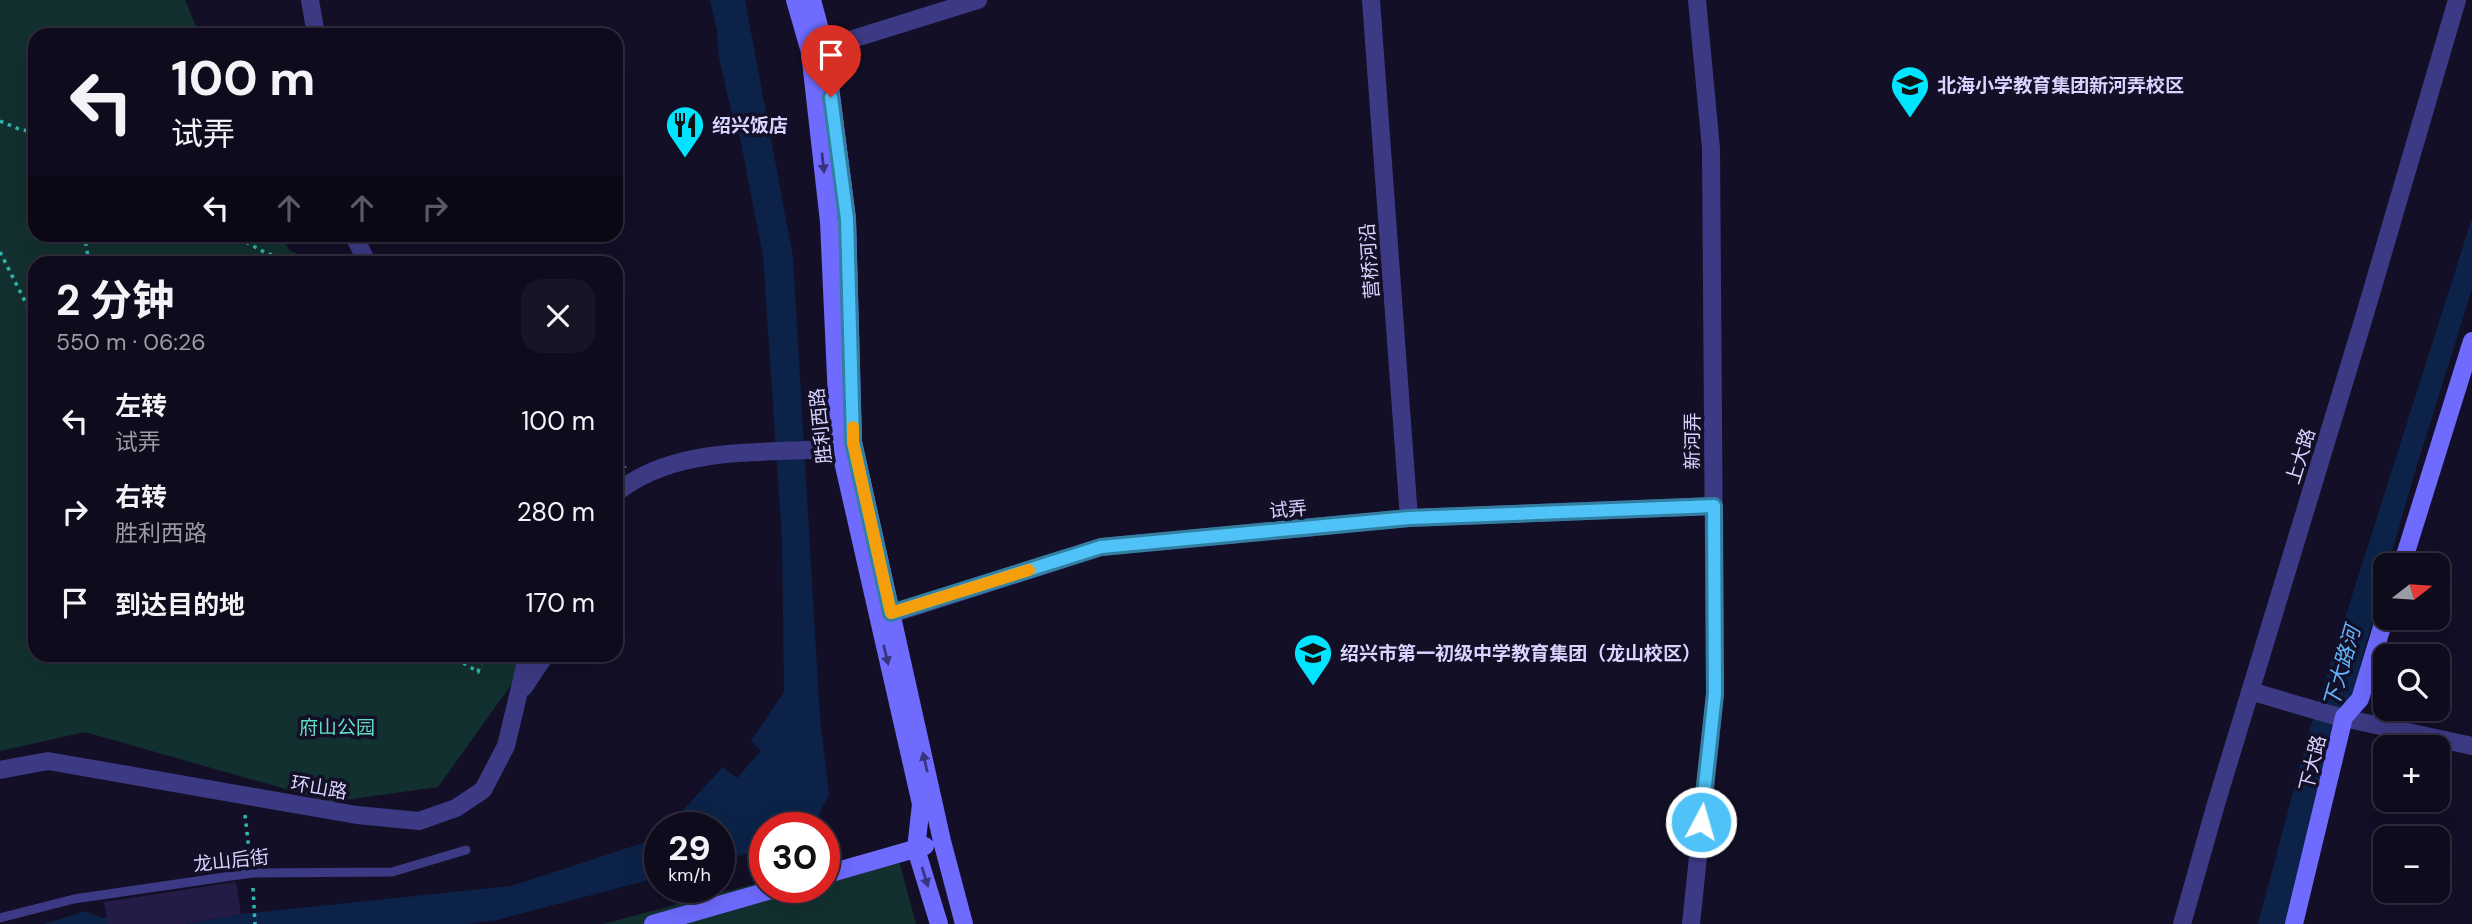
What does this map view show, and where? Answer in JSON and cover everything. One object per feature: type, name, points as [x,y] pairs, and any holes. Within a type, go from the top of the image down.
[{"type":"main road","name":"胜利西路","points":[[795,0],[818,50],[840,447],[964,924]]},
{"type":"main road","name":"胜利西路","points":[[811,0],[847,219],[853,442],[921,804],[916,849],[939,924]]},
{"type":"main road","points":[[2406,553],[2472,344]]},
{"type":"main road","name":"下大路","points":[[2294,924],[2342,717],[2360,699],[2381,630]]},
{"type":"main road","points":[[840,870],[942,841]]},
{"type":"main road","points":[[653,924],[749,896]]},
{"type":"street","points":[[310,0],[315,28]]},
{"type":"street","points":[[818,50],[978,0]]},
{"type":"street","name":"营桥河沿","points":[[1371,0],[1409,518]]},
{"type":"street","name":"新河弄","points":[[1691,924],[1715,694],[1711,148],[1697,0]]},
{"type":"street","name":"上大路","points":[[2182,924],[2457,0]]},
{"type":"street","points":[[623,487],[635,478],[701,457],[840,447]]},
{"type":"street","name":"试弄","points":[[885,616],[1101,547],[1409,518],[1714,506]]},
{"type":"street","name":"环山路","points":[[0,770],[48,761],[357,815],[419,821],[456,808],[483,790],[506,747],[526,662]]},
{"type":"street","points":[[518,695],[541,662]]},
{"type":"street","points":[[2250,691],[2342,717],[2472,746]]},
{"type":"lane","name":"龙山后街","points":[[0,918],[74,899],[251,873],[392,873],[466,849]]},
{"type":"path","points":[[0,121],[28,130]]},
{"type":"path","points":[[246,242],[275,256]]},
{"type":"path","points":[[0,252],[28,307]]},
{"type":"path","points":[[462,662],[478,672],[481,662]]},
{"type":"path","points":[[243,795],[255,924]]},
{"type":"green space","name":"府山公园","points":[[0,0],[185,0],[197,28],[28,28],[28,242],[285,242],[289,250],[302,256],[28,256],[28,662],[525,662],[524,667],[438,787],[331,802],[85,732],[0,751]]},
{"type":"green space","points":[[895,846],[916,924],[603,924],[682,903],[735,903],[735,889],[749,885],[749,903],[840,903],[840,861]]},
{"type":"water","points":[[710,0],[745,0],[793,257],[820,719],[829,794],[821,812],[749,812],[749,853],[735,857],[735,812],[681,812],[723,767],[737,778],[761,751],[751,741],[784,692],[782,541],[763,256]]},
{"type":"water","name":"下大路河","points":[[2472,218],[2472,289],[2391,553],[2373,553],[2373,619],[2351,698],[2341,705],[2288,924],[2258,924],[2310,728]]},
{"type":"water","points":[[644,843],[644,881],[497,920],[467,924],[186,924],[241,914],[511,886]]},
{"type":"water","points":[[86,911],[101,918],[107,917],[108,924],[43,924]]},
{"type":"building","points":[[236,882],[241,914],[186,924],[108,924],[104,902]]},
{"type":"waterway","points":[[720,37],[722,58],[737,122]]},
{"type":"slow traffic","points":[[853,427],[853,442],[891,613],[1029,570]]},
{"type":"place","name":"北海小学教育集团新河弄校区","points":[[1910,119]]},
{"type":"place","name":"绍兴饭店","points":[[685,159]]},
{"type":"place","name":"绍兴市第一初级中学教育集团（龙山校区）","points":[[1313,687]]},
{"type":"route","points":[[831,97],[847,219],[853,442],[891,613],[1101,547],[1409,518],[1714,506],[1715,694],[1701,822]]}]
